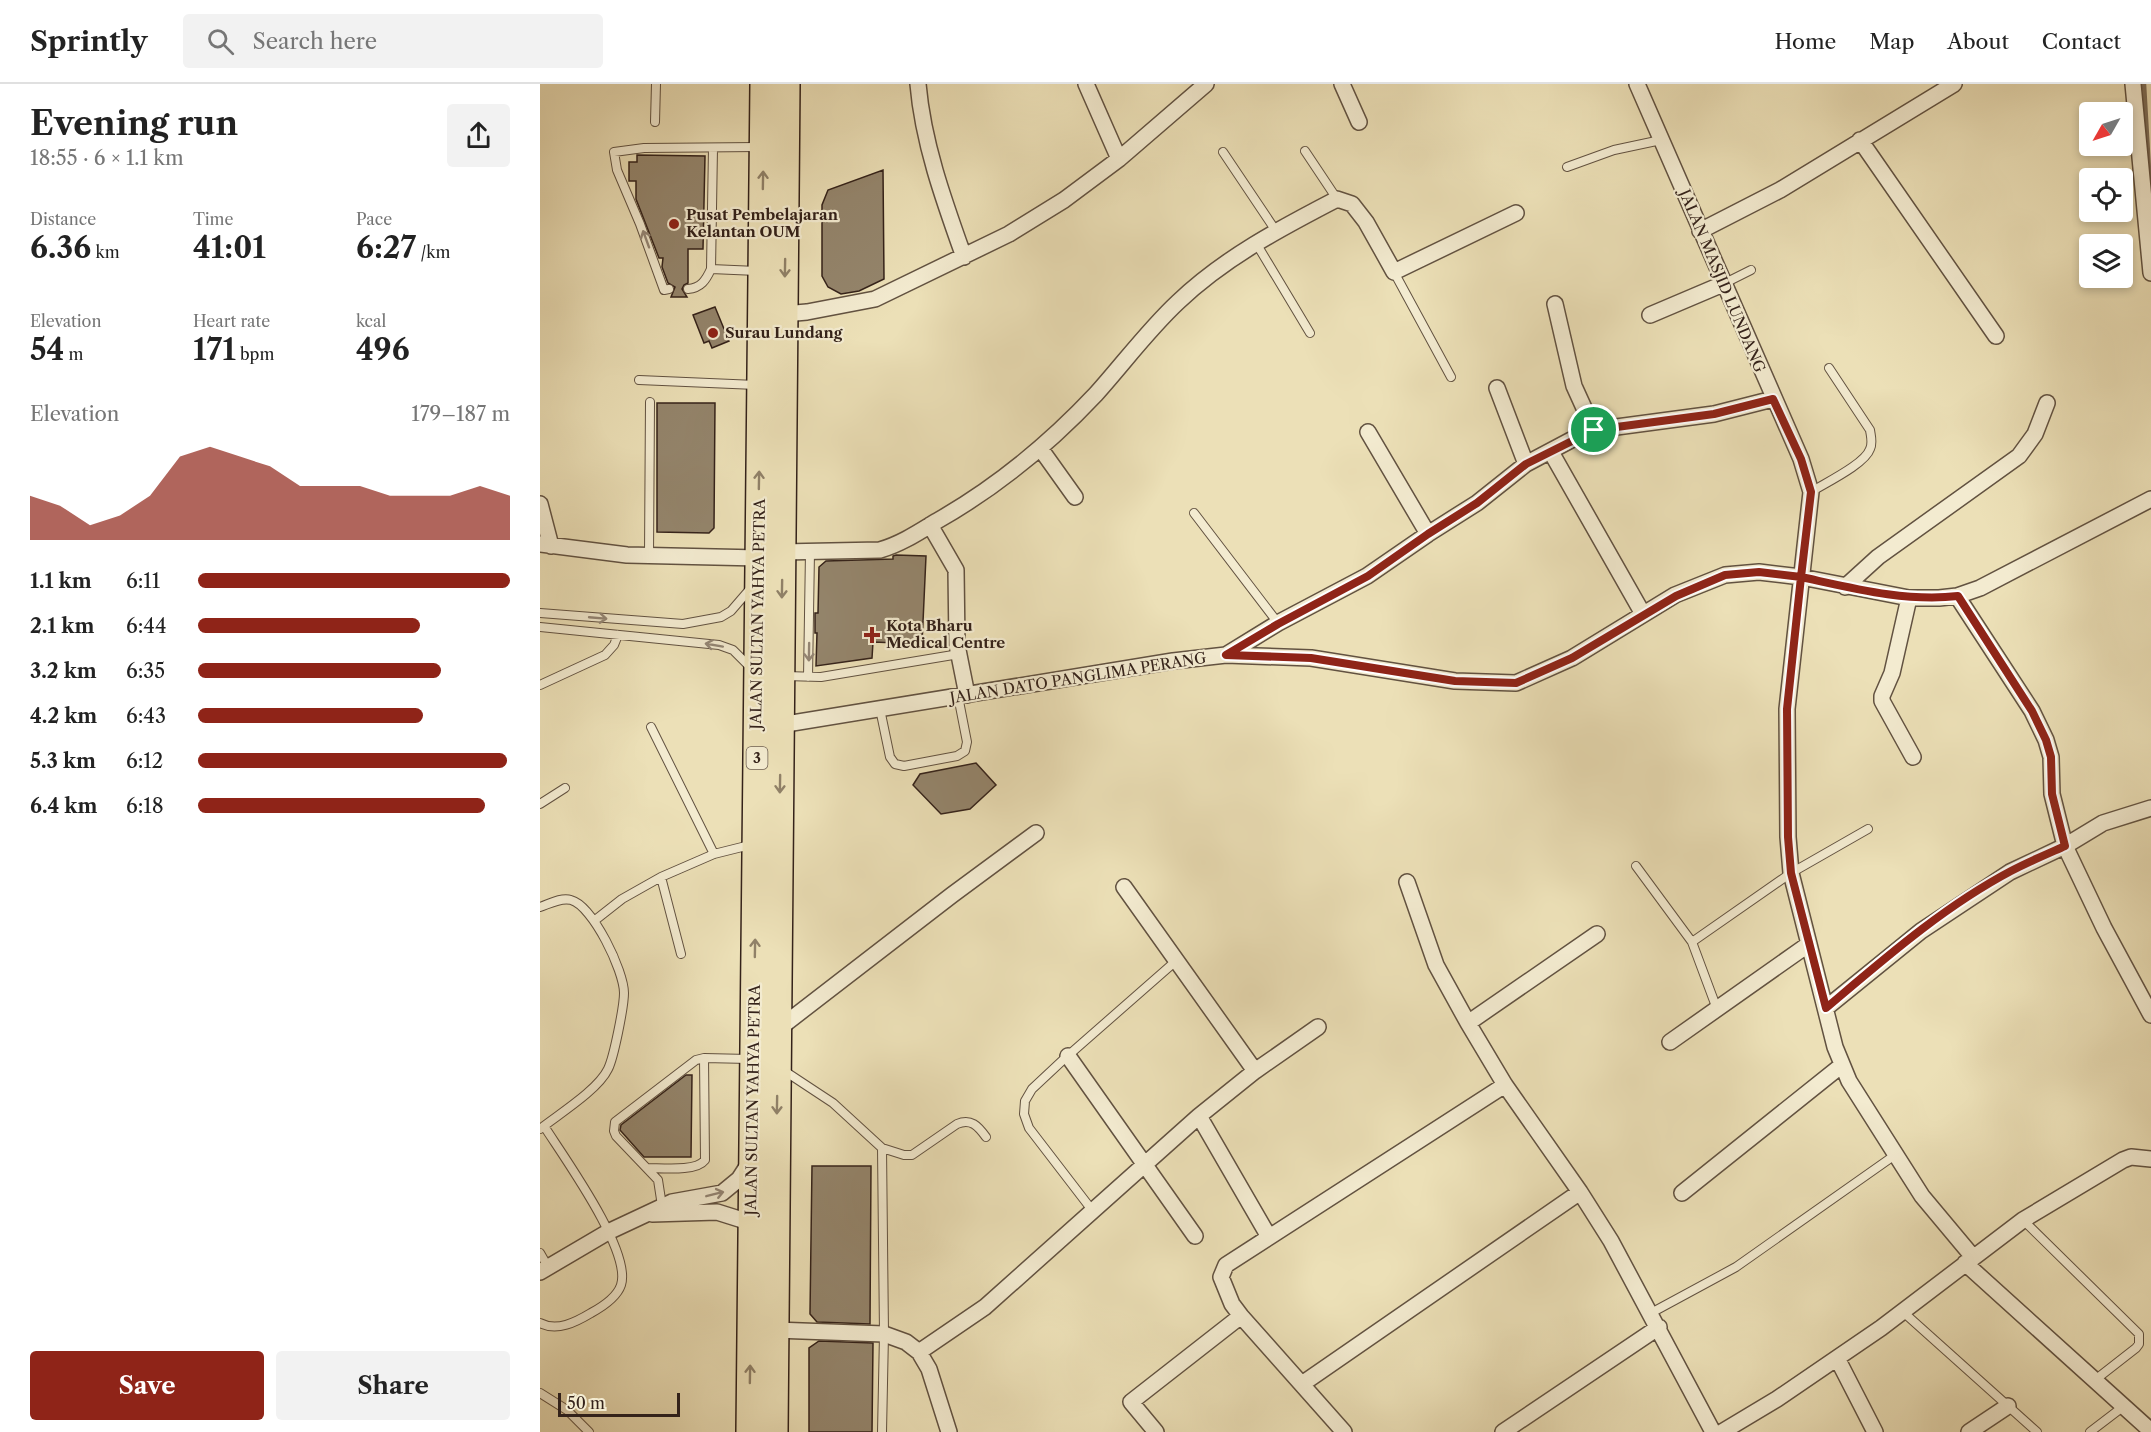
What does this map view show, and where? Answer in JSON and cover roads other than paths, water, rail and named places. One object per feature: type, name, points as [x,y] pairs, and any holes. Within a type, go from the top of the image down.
[{"type":"highway","name":"JALAN SULTAN YAHYA PETRA","points":[[764,84],[760,386],[769,678],[756,844],[775,1330],[774,1432]]},
{"type":"highway","name":"JALAN SULTAN YAHYA PETRA","points":[[766,560],[784,314],[786,84]]},
{"type":"highway","name":"JALAN SULTAN YAHYA PETRA","points":[[750,1432],[753,1158],[765,1063],[777,1030],[780,725],[769,678]]},
{"type":"street","points":[[918,84],[921,118],[947,211],[964,257]]},
{"type":"street","points":[[1086,84],[1119,159]]},
{"type":"street","points":[[1342,84],[1359,122]]},
{"type":"street","name":"JALAN MASJID LUNDANG","points":[[1637,84],[1801,459],[1811,492],[1787,709],[1788,837],[1791,873],[1835,1047],[1849,1081],[1895,1155],[1969,1260],[2151,1431]]},
{"type":"street","points":[[1700,231],[1780,190],[1860,140],[1928,90],[1954,84]]},
{"type":"street","points":[[2133,84],[2151,273]]},
{"type":"street","points":[[784,314],[867,302],[1009,234],[1064,200],[1119,159],[1202,85]]},
{"type":"street","points":[[1860,140],[1996,336]]},
{"type":"street","points":[[540,504],[545,545],[627,555],[766,560],[810,552],[880,550],[893,546],[961,508],[1040,448],[1094,396],[1177,303],[1205,278],[1256,243],[1337,198],[1352,204],[1366,222],[1394,272],[1515,213]]},
{"type":"street","points":[[1650,315],[1723,284]]},
{"type":"street","points":[[1555,304],[1574,386],[1594,430]]},
{"type":"street","points":[[1497,388],[1526,464]]},
{"type":"street","points":[[1226,655],[1278,624],[1368,576],[1477,503],[1526,464],[1594,430],[1714,414],[1773,399]]},
{"type":"street","points":[[1845,587],[1878,557],[2019,456],[2035,434],[2047,403]]},
{"type":"street","points":[[1368,432],[1428,534]]},
{"type":"street","points":[[1040,448],[1075,497]]},
{"type":"street","points":[[1551,452],[1643,614]]},
{"type":"street","name":"JALAN DATO PANGLIMA PERANG","points":[[780,725],[1173,661],[1226,655],[1311,658],[1455,681],[1516,683],[1572,658],[1676,596],[1725,575],[1759,572],[1801,577],[1909,598],[1958,596],[1980,588],[2151,499]]},
{"type":"street","points":[[930,525],[956,570],[962,695]]},
{"type":"street","points":[[1958,596],[2032,711],[2046,740],[2051,757],[2052,794],[2065,846],[2104,928],[2151,1016]]},
{"type":"street","points":[[1909,598],[1892,673],[1882,701],[1913,758]]},
{"type":"street","points":[[1826,1008],[1878,964],[1967,899],[2010,872],[2065,846],[2103,823],[2151,808]]},
{"type":"street","points":[[777,1030],[952,894],[1036,833]]},
{"type":"street","points":[[1407,882],[1436,965],[1468,1023],[1505,1085],[1580,1192],[1611,1241],[1713,1432]]},
{"type":"street","points":[[1124,887],[1256,1071]]},
{"type":"street","points":[[1468,1023],[1598,934]]},
{"type":"street","points":[[1670,1042],[1809,944]]},
{"type":"street","points":[[919,1352],[1002,1293],[1199,1116],[1256,1071],[1318,1027]]},
{"type":"street","points":[[1068,1056],[1195,1236]]},
{"type":"street","points":[[1682,1193],[1842,1065]]},
{"type":"street","points":[[1336,1430],[1302,1384],[1232,1304],[1221,1276],[1226,1265],[1505,1085]]},
{"type":"street","points":[[1199,1116],[1269,1237]]},
{"type":"street","points":[[1722,1432],[1777,1399],[1881,1328],[2023,1220],[2123,1160],[2131,1157],[2151,1159]]},
{"type":"street","points":[[544,1269],[608,1232],[662,1206],[679,1200],[716,1195],[728,1190],[739,1179],[753,1158]]},
{"type":"street","points":[[1302,1384],[1580,1192]]},
{"type":"street","points":[[645,1215],[717,1212],[752,1223]]},
{"type":"street","points":[[1156,1432],[1131,1402],[1241,1317]]},
{"type":"street","points":[[1503,1432],[1659,1328]]},
{"type":"street","points":[[775,1330],[884,1334],[906,1342],[919,1352],[929,1369],[949,1432]]},
{"type":"street","points":[[1837,1358],[1875,1432]]},
{"type":"street","points":[[1969,1432],[2008,1406]]},
{"type":"lane","points":[[654,122],[656,84]]},
{"type":"lane","points":[[1567,167],[1614,150],[1661,140]]},
{"type":"lane","points":[[669,289],[664,290],[617,170],[614,152],[644,148],[763,147]]},
{"type":"lane","points":[[688,289],[703,284],[711,269],[713,148]]},
{"type":"lane","points":[[1305,151],[1337,198]]},
{"type":"lane","points":[[1223,152],[1276,231]]},
{"type":"lane","points":[[1256,243],[1310,333]]},
{"type":"lane","points":[[711,269],[762,271]]},
{"type":"lane","points":[[1723,284],[1750,270]]},
{"type":"lane","points":[[1394,272],[1451,377]]},
{"type":"lane","points":[[1811,492],[1863,459],[1870,451],[1872,442],[1870,430],[1829,368]]},
{"type":"lane","points":[[639,380],[760,386]]},
{"type":"lane","points":[[649,555],[650,402]]},
{"type":"lane","points":[[1194,513],[1278,624]]},
{"type":"lane","points":[[808,677],[810,552]]},
{"type":"lane","points":[[540,613],[672,624],[712,620],[731,611],[740,603],[753,585],[766,560]]},
{"type":"lane","points":[[540,627],[719,645],[733,650],[769,678],[821,678],[959,654]]},
{"type":"lane","points":[[540,685],[605,655],[614,645],[618,635]]},
{"type":"lane","points":[[880,709],[890,757],[895,764],[904,766],[957,756],[965,751],[967,742],[962,695]]},
{"type":"lane","points":[[651,727],[714,854]]},
{"type":"lane","points":[[540,804],[565,788]]},
{"type":"lane","points":[[1692,942],[1791,873],[1868,829]]},
{"type":"lane","points":[[594,921],[622,899],[661,877],[714,854],[756,844]]},
{"type":"lane","points":[[1636,866],[1692,942],[1718,1009]]},
{"type":"lane","points":[[661,877],[681,954]]},
{"type":"lane","points":[[540,907],[556,901],[571,900],[583,908],[594,921],[620,972],[624,993],[613,1053],[600,1082],[542,1128],[587,1193],[608,1232],[621,1267],[621,1283],[617,1292],[598,1309],[578,1321],[561,1326],[545,1326],[540,1323]]},
{"type":"lane","points":[[1092,1210],[1029,1128],[1024,1114],[1025,1101],[1032,1089],[1177,960]]},
{"type":"lane","points":[[647,1168],[694,1167],[705,1160],[704,1058]]},
{"type":"lane","points":[[662,1206],[659,1183],[616,1136],[615,1122],[689,1064],[704,1058],[765,1063],[833,1103],[882,1148],[904,1155],[912,1155],[965,1121],[975,1124],[986,1137]]},
{"type":"lane","points":[[882,1148],[884,1334],[882,1432]]},
{"type":"lane","points":[[1651,1314],[1736,1267],[1895,1155]]},
{"type":"lane","points":[[2023,1220],[2139,1334],[2139,1344],[2136,1348],[2095,1380]]},
{"type":"lane","points":[[540,1253],[544,1269]]},
{"type":"lane","points":[[1902,1311],[2037,1432]]},
{"type":"lane","points":[[540,1393],[567,1410],[589,1432]]},
{"type":"lane","points":[[2090,1432],[2124,1406]]},
{"type":"waterway","points":[[2144,84],[2150,188]]},
{"type":"place","name":"Pusat Pembelajaran Kelantan OUM","points":[[674,224]]},
{"type":"place","name":"Surau Lundang","points":[[713,333]]},
{"type":"place","name":"Kota Bharu Medical Centre","points":[[872,635]]}]
